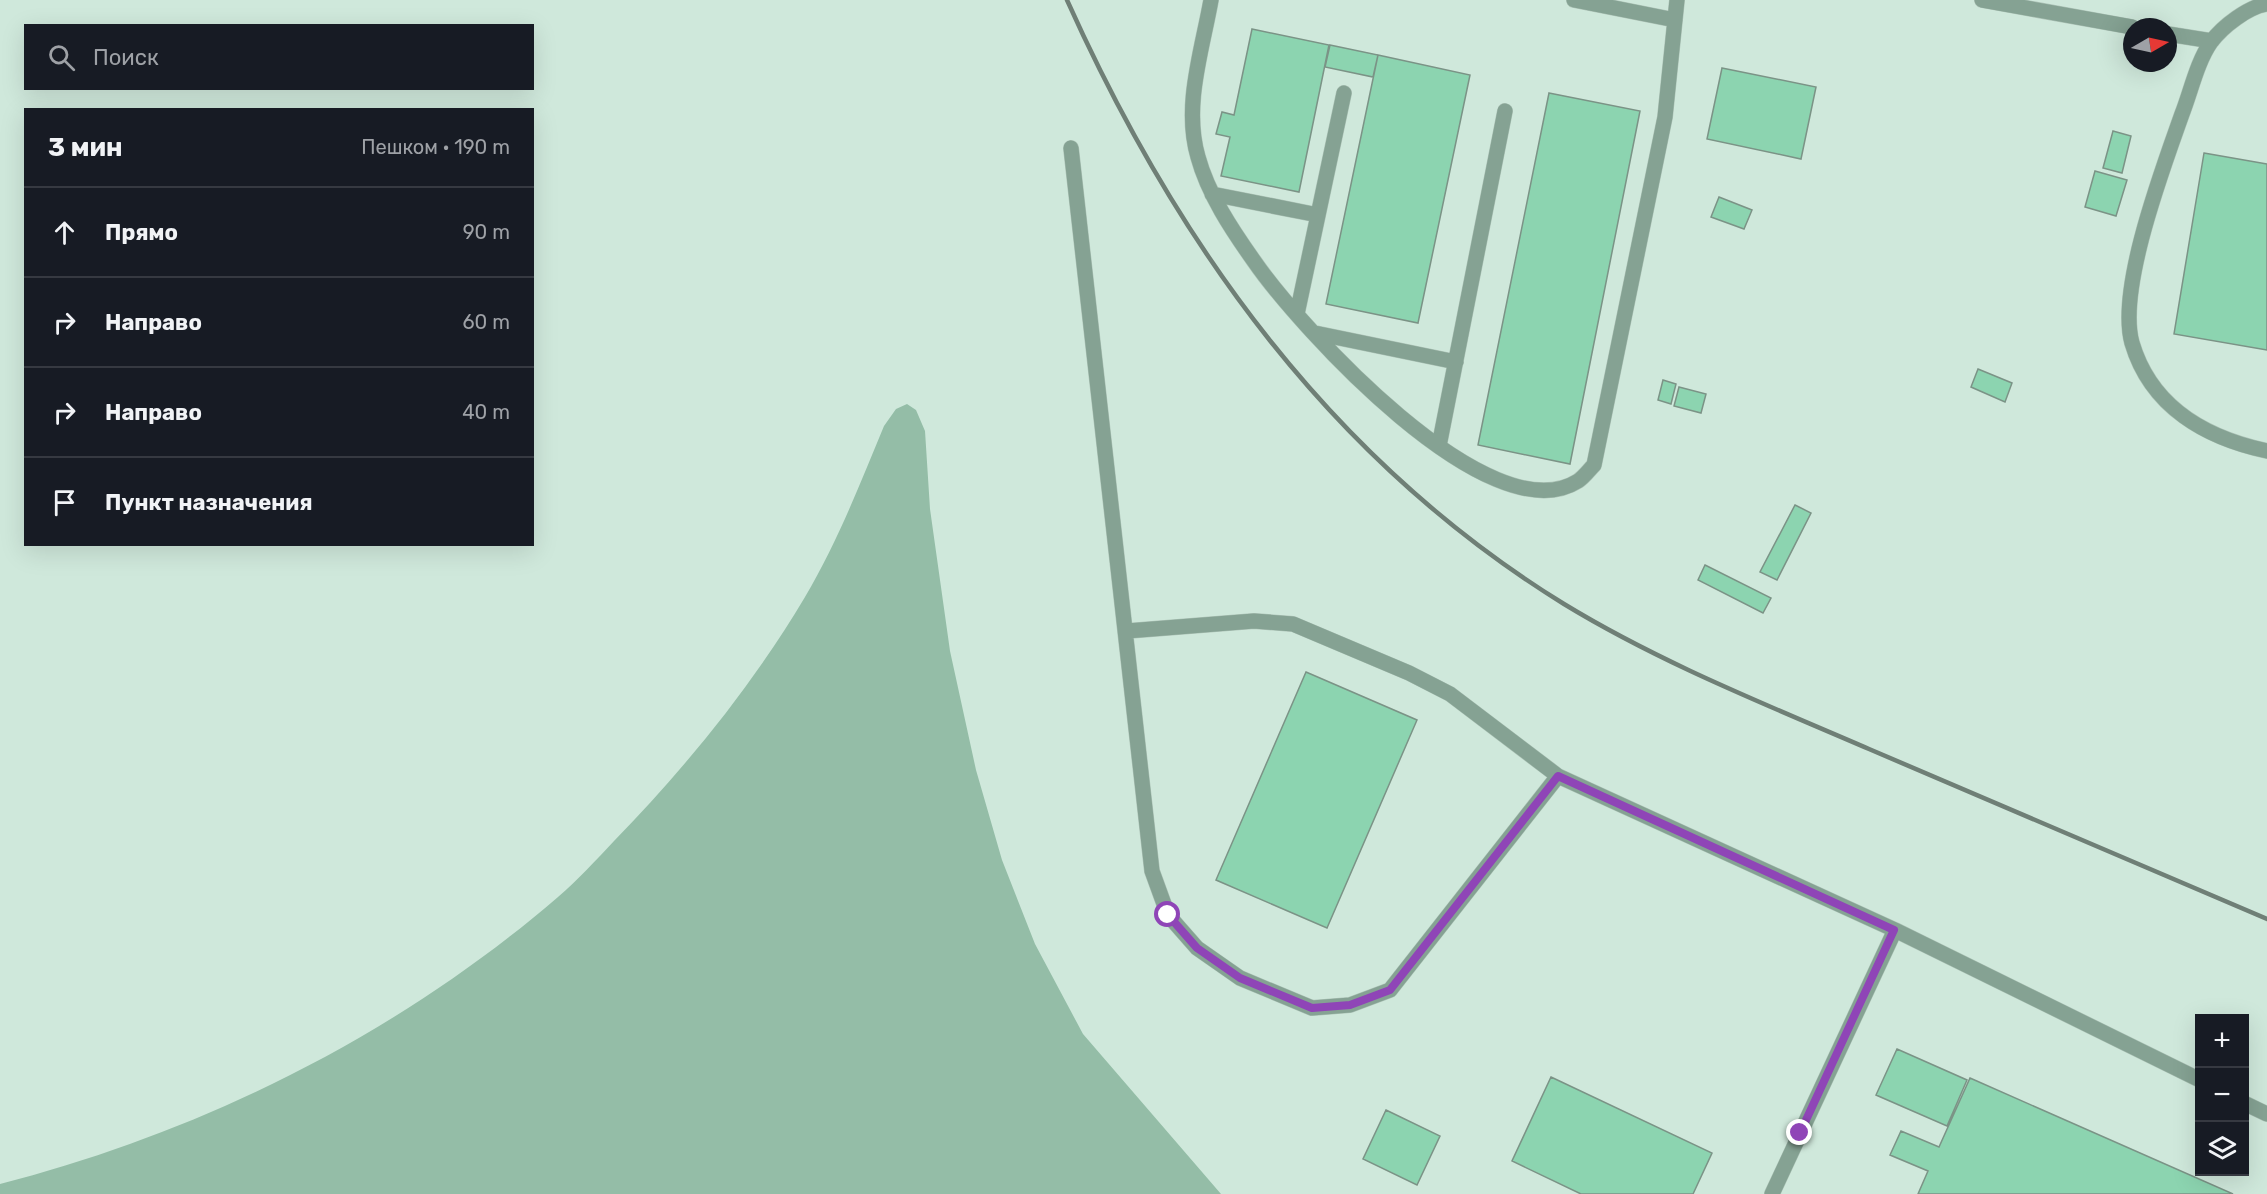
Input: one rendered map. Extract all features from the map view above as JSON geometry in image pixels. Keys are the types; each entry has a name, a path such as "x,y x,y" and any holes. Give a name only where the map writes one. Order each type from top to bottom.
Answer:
{"lane":[{"path":"1211,0 1191,107 1192,132 1198,159 1212,194 1254,261 1315,333 1407,422 1462,463 1487,477 1511,485 1538,490 1562,487 1579,481 1594,465 1665,117 1677,0"},
{"path":"1574,0 1675,20"},
{"path":"1982,0 2123,25"},
{"path":"2267,4 2249,11 2212,41 2200,64 2152,201 2128,305 2131,341 2140,365 2160,396 2186,419 2217,438 2267,452"},
{"path":"2177,35 2212,41"},
{"path":"1297,314 1344,93"},
{"path":"1439,446 1505,111"},
{"path":"1071,148 1127,631 1152,871 1168,915 1197,948 1240,978 1312,1008 1350,1005 1390,990 1558,776"},
{"path":"1212,194 1318,215"},
{"path":"1315,333 1456,362"},
{"path":"1127,631 1254,621 1293,624 1409,673 1450,694 1558,776 1894,930 2195,1078"},
{"path":"1772,1194 1894,930"},
{"path":"2249,1105 2267,1114"}],"green space":[{"path":"907,404 916,410 925,431 930,509 950,651 976,770 1002,860 1035,944 1083,1034 1221,1194 0,1194 0,1184 76,1162 150,1136 224,1106 296,1072 365,1034 432,992 497,947 573,884 641,813 692,755 763,662 805,597 827,556 848,513 884,426 896,409"}],"building":[{"path":"1252,29 1329,45 1299,192 1221,176 1230,137 1216,134 1222,112 1234,115"},
{"path":"1330,45 1378,55 1373,77 1325,67"},
{"path":"1378,55 1470,75 1418,323 1326,304"},
{"path":"1722,68 1816,87 1801,159 1707,139"},
{"path":"1549,93 1640,111 1570,464 1478,445"},
{"path":"2113,131 2131,136 2122,173 2103,168"},
{"path":"2204,153 2267,164 2267,350 2174,334"},
{"path":"2095,171 2127,180 2116,216 2085,207"},
{"path":"1719,197 1752,210 1744,229 1711,217"},
{"path":"1978,369 2012,383 2005,402 1971,387"},
{"path":"1663,380 1676,384 1671,404 1658,400"},
{"path":"1679,387 1706,394 1701,413 1674,406"},
{"path":"1795,505 1811,513 1777,580 1760,572"},
{"path":"1705,565 1771,598 1763,613 1698,580"},
{"path":"1306,672 1417,720 1327,928 1216,880"},
{"path":"1897,1049 1967,1080 1947,1126 1876,1095"},
{"path":"1551,1077 1712,1153 1693,1194 1581,1194 1512,1161"},
{"path":"1970,1078 2233,1194 1918,1194 1928,1171 1890,1155 1901,1131 1939,1147"},
{"path":"1386,1110 1440,1136 1417,1185 1363,1159"}],"railway":[{"path":"1067,0 1110,90 1158,178 1211,261 1270,340 1334,415 1404,484 1481,547 1564,604 1638,645 1714,682 2267,919"}],"route":[{"path":"1168,915 1197,948 1240,978 1312,1008 1350,1005 1390,990 1558,776 1894,930 1800,1133"}]}
